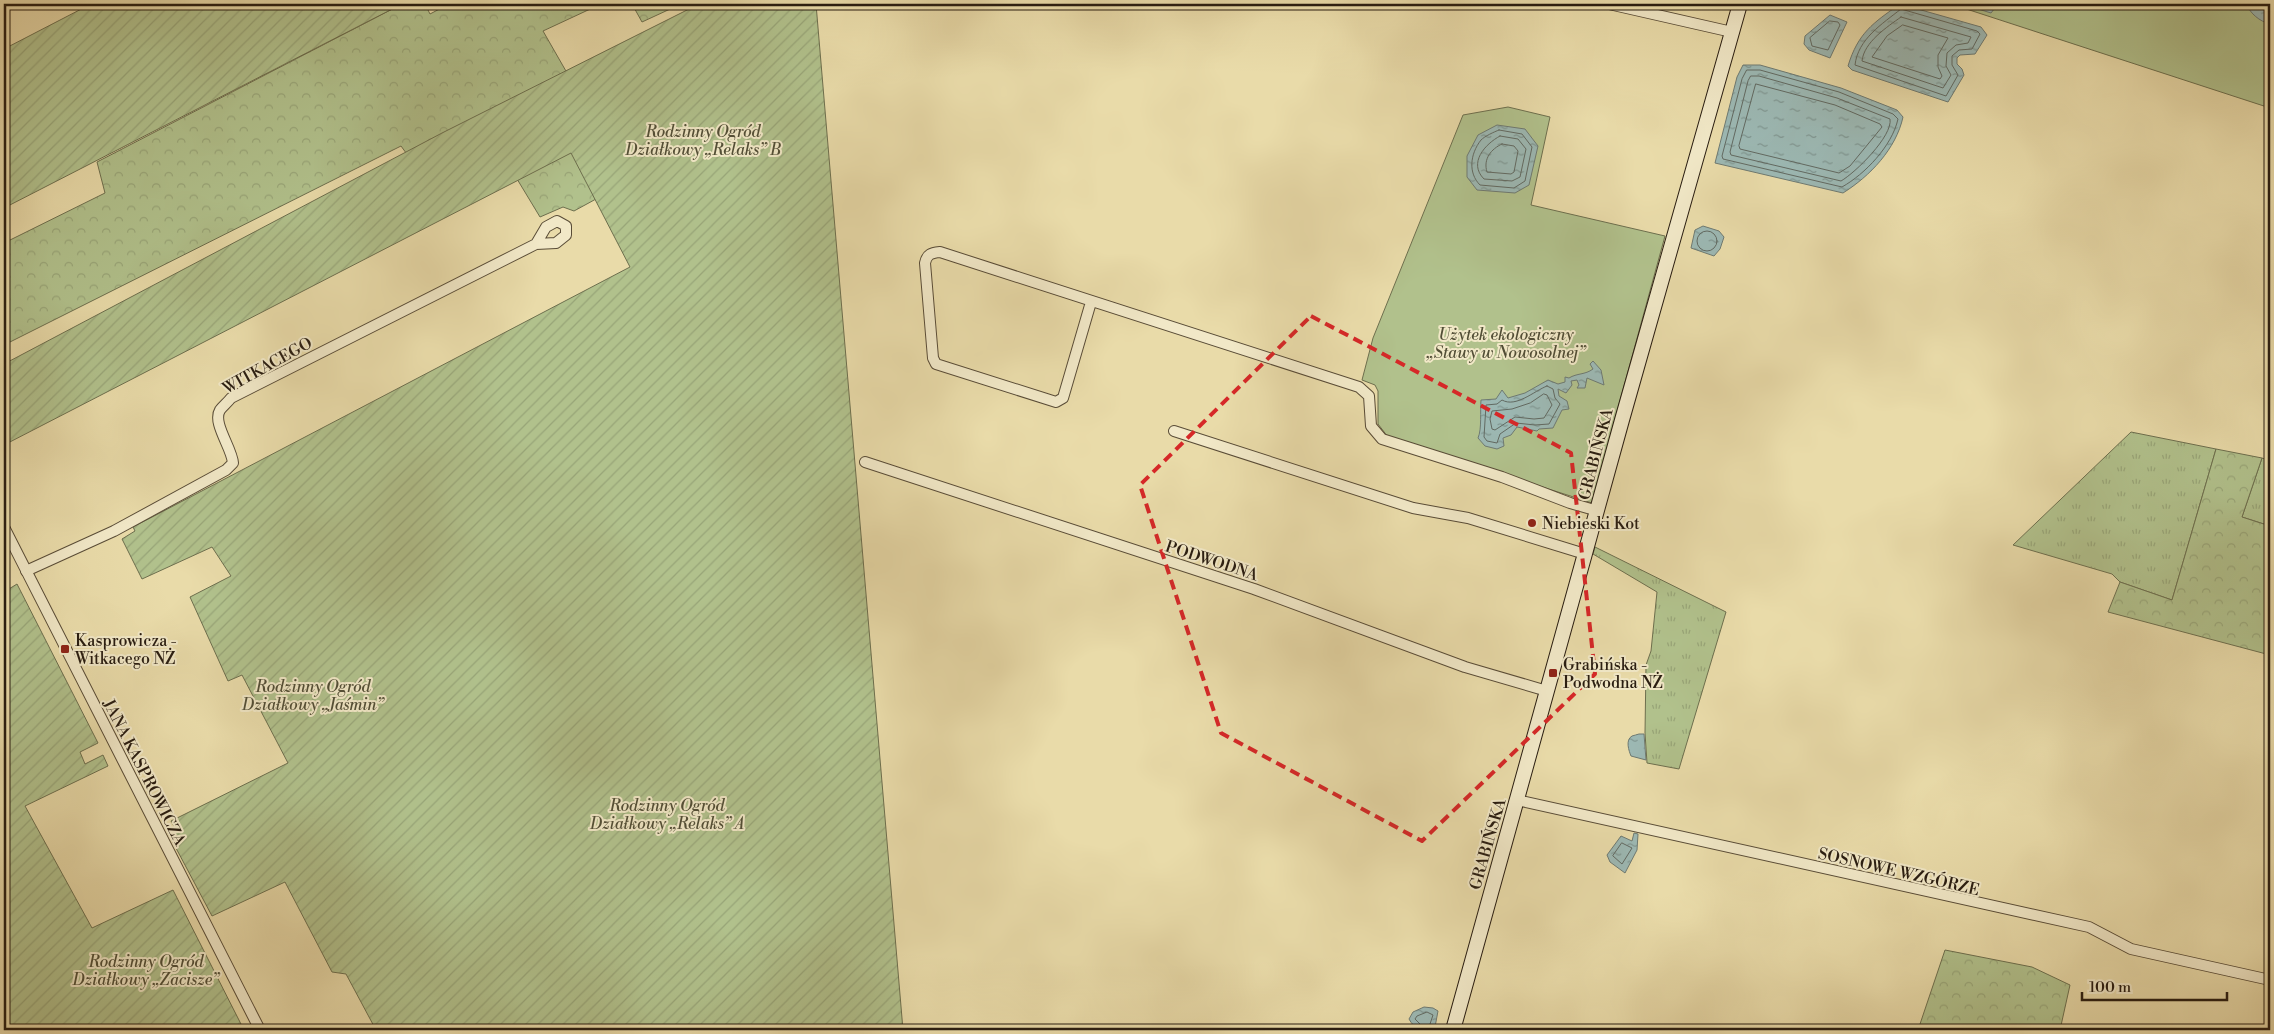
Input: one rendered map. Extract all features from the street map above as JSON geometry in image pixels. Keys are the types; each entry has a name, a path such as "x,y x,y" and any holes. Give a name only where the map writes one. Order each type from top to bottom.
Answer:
{"street":[{"path":"1609,4 1732,32"},
{"name":"GRABIŃSKA","path":"1453,1030 1740,4"},
{"name":"WITKACEGO","path":"26,571 114,531 226,470 233,464 232,456 217,420 219,411 231,398 536,244"},
{"path":"1091,302 1063,398 1056,402 936,364 933,358 925,263 930,254 940,252 1359,387 1369,396 1371,426 1382,439 1502,477 1570,503 1598,511"},
{"path":"1174,431 1413,508 1468,518 1585,554"},
{"name":"PODWODNA","path":"865,462 1254,589 1466,668 1547,691"},
{"name":"JANA KASPROWICZA","path":"4,528 260,1030"},
{"name":"SOSNOWE WZGÓRZE","path":"1517,800 2089,927 2131,949 2270,980"}],"highlighted area":[{"path":"1311,316 1571,453 1595,674 1422,841 1221,733 1140,485"}],"green space":[{"path":"91,4 402,4 4,208 4,49"},
{"path":"402,4 425,4 430,14 449,4 601,4 543,31 629,181 574,211 563,207 540,217 514,174 444,205 401,146 4,345 4,243 105,193 97,162"},
{"path":"632,4 681,4 642,22"},
{"path":"699,4 816,4 903,1030 376,1030 346,974 332,972 285,882 212,916 168,833 175,828 171,821 288,763 242,675 228,681 190,597 231,576 212,547 142,579 122,539 135,531 133,527 630,267 571,153 4,445 4,364 442,133"},
{"path":"1951,4 2270,4 2270,108"},
{"name":"Użytek ekologiczny „Stawy w Nowosolnej”","path":"1508,107 1550,117 1531,205 1665,236 1592,503 1388,437 1378,424 1378,391 1375,385 1362,380 1373,338 1463,115"},
{"path":"2131,432 2216,449 2172,600 2120,582 2112,574 2013,545"},
{"path":"2216,449 2262,458 2242,517 2270,526 2270,655 2108,612 2120,582 2172,600"},
{"path":"2262,458 2270,461 2270,526 2242,517"},
{"path":"1595,547 1726,612 1679,769 1647,763 1645,733 1646,665 1651,651 1657,592 1593,554"},
{"name":"Rodzinny Ogród Działkowy „Zacisze”","path":"17,584 98,743 80,752 85,764 103,755 108,766 25,806 92,928 173,890 244,1030 4,1030 4,592"},
{"path":"1945,950 2032,967 2070,985 2060,1030 1918,1030"}],"water":[{"path":"1900,4 1981,27 1987,35 1975,54 1960,55 1957,58 1957,64 1962,69 1964,75 1948,102 1852,70 1848,66 1862,37 1874,23"},
{"path":"1962,4 1998,4 1991,13"},
{"path":"2246,4 2270,4 2270,24 2256,17"},
{"path":"1830,15 1847,22 1830,58 1809,50 1804,44 1805,36"},
{"path":"1743,65 1760,65 1841,88 1897,110 1903,117 1900,129 1888,151 1872,170 1843,193 1715,163 1737,77"},
{"path":"1497,125 1525,129 1538,146 1529,185 1515,193 1477,190 1467,177 1467,156 1478,135"},
{"path":"1703,226 1719,231 1724,237 1720,249 1714,256 1691,248 1695,230"},
{"path":"1593,361 1601,370 1604,385 1587,378 1585,388 1577,388 1579,385 1577,380 1571,381 1572,385 1566,393 1558,389 1559,396 1567,401 1569,409 1562,410 1553,428 1539,429 1537,431 1517,427 1511,435 1503,438 1504,446 1497,449 1485,446 1478,438 1481,400 1496,399 1502,390 1508,398 1525,393 1548,380 1558,384 1565,382 1565,377 1569,378 1593,369 1590,364"},
{"path":"1644,734 1646,760 1631,756 1629,751 1628,743 1630,738"},
{"path":"1634,833 1638,834 1637,850 1625,873 1610,862 1607,855 1621,836 1632,841"},
{"path":"1424,1007 1433,1008 1438,1011 1435,1027 1420,1029 1414,1026 1409,1019 1413,1012"}],"place":[{"name":"Niebieski Kot","path":"1532,523"},
{"name":"Kasprowicza - Witkacego NŻ","path":"65,649"},
{"name":"Grabińska - Podwodna NŻ","path":"1553,673"}],"park label":[{"name":"Rodzinny Ogród Działkowy „Relaks” B","path":"703,140"},
{"name":"Rodzinny Ogród Działkowy „Jaśmin”","path":"313,695"},
{"name":"Rodzinny Ogród Działkowy „Relaks” A","path":"667,814"}]}
